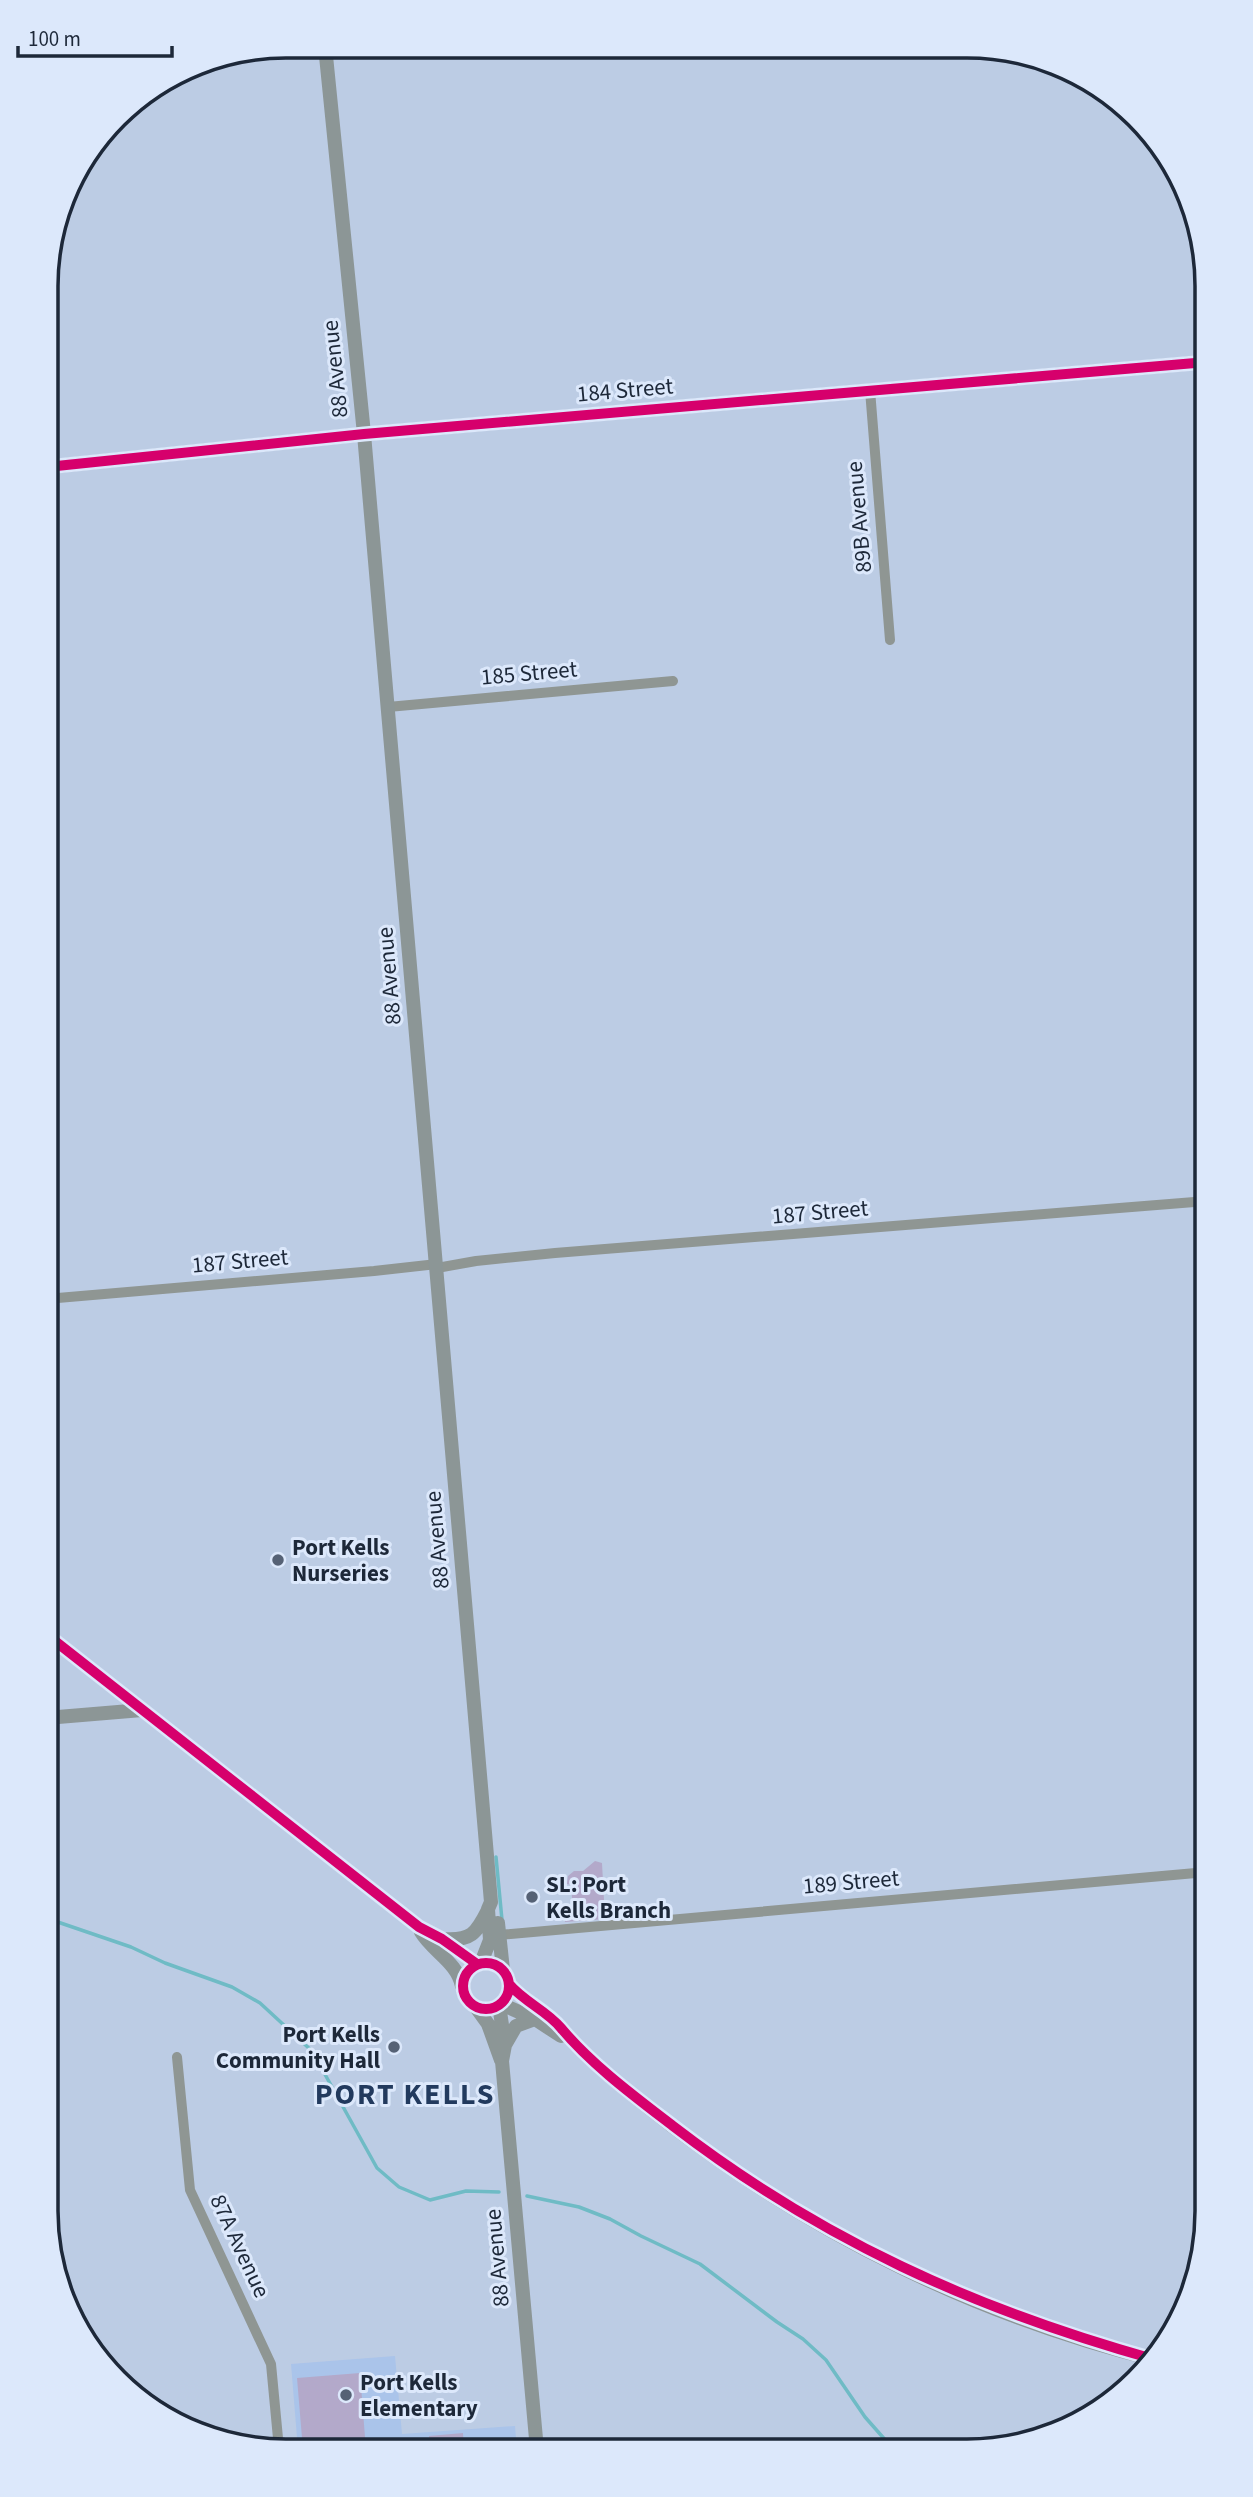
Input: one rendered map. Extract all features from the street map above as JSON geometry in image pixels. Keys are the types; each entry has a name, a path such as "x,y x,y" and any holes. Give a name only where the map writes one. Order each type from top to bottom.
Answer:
{"main road":[{"name":"88 Avenue","path":"326,58 364,434 490,1905 490,1940 479,1963"},
{"name":"184 Street","path":"58,466 364,434 1195,363"},
{"path":"58,1644 419,1927 479,1963 493,1963 503,1970 509,1984 522,1998 548,2014 569,2039 643,2104 721,2163 835,2234 958,2293 1087,2341 1143,2356"},
{"path":"58,1717 142,1710"},
{"name":"88 Avenue","path":"490,1905 497,1917 503,1970"},
{"path":"442,1939 468,1938 480,1927 490,1905"},
{"path":"419,1927 460,1975 466,1998 475,2006 486,2009 500,2005 506,1997 509,1984"},
{"path":"462,1986 466,1973 479,1963"},
{"name":"88 Avenue","path":"500,2005 505,2045 502,2061 536,2439"},
{"path":"500,2005 535,2019 558,2035 569,2039"},
{"name":"88 Avenue","path":"475,2006 488,2024 502,2061"},
{"path":"505,2045 516,2026 535,2019"}],"street":[{"name":"89B Avenue","path":"870,390 890,640"},
{"name":"185 Street","path":"388,707 673,681"},
{"name":"187 Street","path":"58,1298 437,1266 555,1253 1195,1202"},
{"name":"189 Street","path":"499,1935 1195,1873"},
{"name":"87A Avenue","path":"177,2057 190,2190 271,2364 278,2439"}],"shaded area":[{"path":"595,1861 602,1863 605,1919 565,1922 564,1915 573,1910 571,1885 567,1884 568,1876 574,1871 583,1871"},
{"name":"Port Kells Elementary","path":"395,2356 402,2434 515,2426 516,2439 297,2439 291,2364"},
{"path":"360,2373 365,2439 302,2439 297,2378"},
{"path":"463,2433 463,2439 429,2439 429,2436"}],"waterway":[{"path":"496,1857 502,1920"},
{"path":"58,1922 131,1947 165,1963 232,1987 260,2003 312,2051 377,2168 399,2187 430,2200 466,2191 499,2192"},
{"path":"527,2196 579,2207 610,2219 700,2264 803,2339 826,2360 865,2417 884,2439"}],"cycle path":[{"path":"58,466 364,434 1195,363"},
{"path":"58,1643 419,1927 442,1939 477,1964"},
{"path":"486,1963 495,1964 502,1970 508,1977 509,1986 508,1995 502,2002 495,2008 486,2009 477,2008 470,2002 464,1995 463,1986 464,1977 470,1970 477,1964 486,1963"},
{"path":"509,1984 549,2016 586,2055 629,2092 728,2166 785,2203 842,2236 961,2293 1023,2317 1143,2356"}],"place":[{"name":"Port Kells Nurseries","path":"278,1560"},
{"name":"SL: Port Kells Branch","path":"532,1897"},
{"name":"Port Kells Community Hall","path":"394,2047"},
{"name":"Port Kells Elementary","path":"346,2395"}],"district":[{"name":"PORT KELLS","path":"405,2094"}]}
